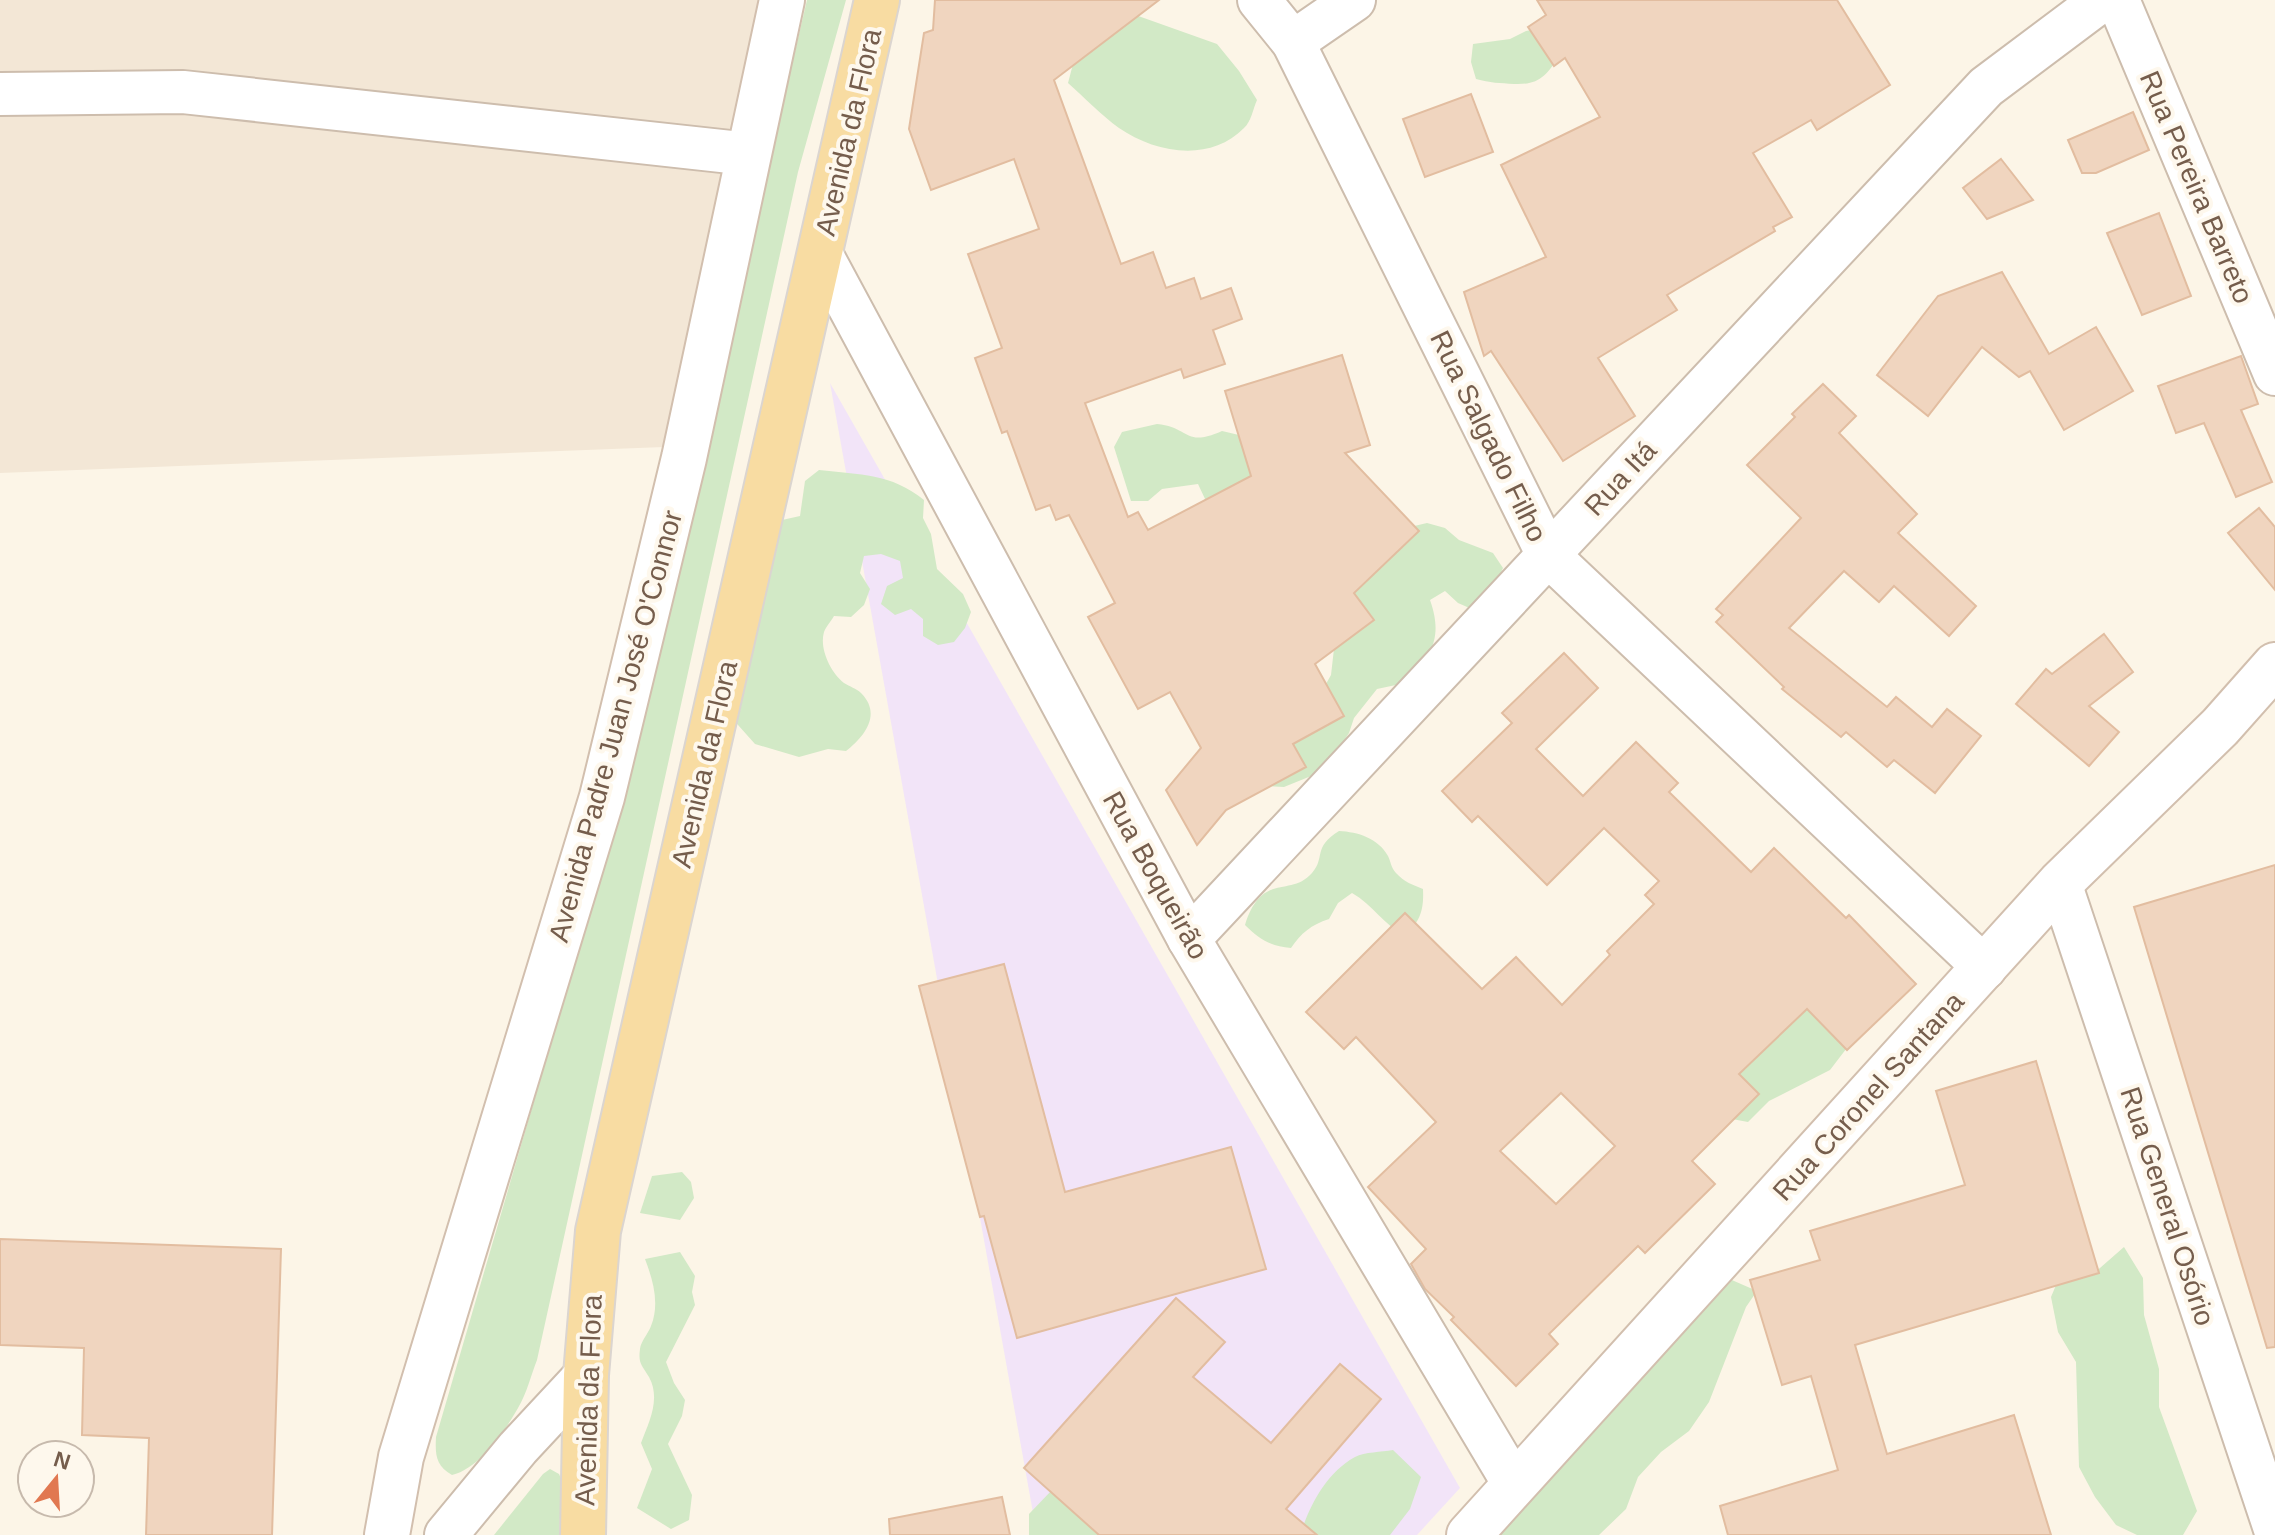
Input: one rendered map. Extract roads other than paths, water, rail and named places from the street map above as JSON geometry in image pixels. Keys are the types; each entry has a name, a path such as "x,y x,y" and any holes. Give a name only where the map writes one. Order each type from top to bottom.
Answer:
{"main road":[{"name":"Avenida da Flora","path":"583,1535 586,1375 598,1231 877,0"}],"street":[{"name":"Avenida Padre Juan José O'Connor","path":"387,1535 401,1457 602,797 684,458 782,0"},
{"name":"Rua Salgado Filho","path":"1259,0 1293,42 1548,555 1985,968"},
{"path":"1293,42 1354,0"},
{"name":"Rua Itá","path":"1189,939 1986,87 2102,0"},
{"name":"Rua Pereira Barreto","path":"2118,0 2275,374"},
{"path":"0,94 183,92 749,154"},
{"name":"Rua Boqueirão","path":"821,254 1189,939 1514,1484"},
{"name":"Rua Coronel Santana","path":"1469,1535 2060,883 2220,727 2275,665"},
{"name":"Rua General Osório","path":"2060,883 2275,1529"},
{"path":"446,1535 518,1448 586,1375"}]}
